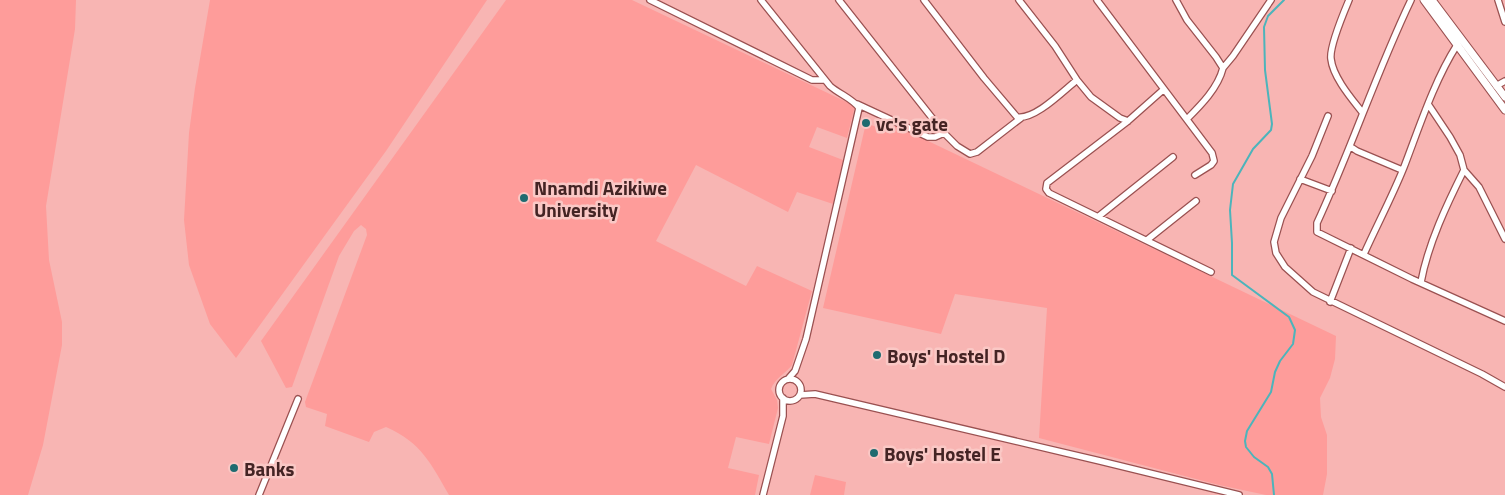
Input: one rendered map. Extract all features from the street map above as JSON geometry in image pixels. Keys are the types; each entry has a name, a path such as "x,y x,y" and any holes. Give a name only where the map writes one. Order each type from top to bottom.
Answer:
{"street":[{"path":"650,0 812,80 825,80"},
{"path":"761,0 838,94 928,137 935,137 944,133"},
{"path":"839,0 944,133 957,146 970,154 977,152 1021,118 1040,110 1077,80"},
{"path":"924,0 1012,113 1021,118"},
{"path":"1019,0 1091,97 1120,118 1128,121"},
{"path":"1097,0 1214,157 1211,165 1195,175"},
{"path":"1176,0 1187,20 1223,68"},
{"path":"1187,119 1200,106 1216,84 1223,68 1271,0"},
{"path":"1349,0 1336,35 1330,60 1346,92 1362,112"},
{"path":"1411,0 1362,112 1351,147 1317,223 1317,232 1412,279 1505,321"},
{"path":"1424,0 1505,110"},
{"path":"1432,0 1505,97"},
{"path":"1498,0 1505,22"},
{"path":"1364,254 1402,170 1428,104 1457,45"},
{"path":"1496,86 1505,80"},
{"path":"1164,90 1128,121 1047,183 1046,189 1050,193 1211,272"},
{"path":"763,495 783,416 783,398 780,394 780,384 795,371 806,339 860,111 857,104"},
{"path":"1428,104 1460,155 1464,170 1479,187 1505,239"},
{"path":"1328,116 1312,156 1278,226 1274,242 1276,253 1285,268 1313,292 1330,302 1482,374 1505,387"},
{"path":"1351,147 1402,170"},
{"path":"1099,216 1173,157"},
{"path":"1421,282 1423,271 1444,212 1464,170"},
{"path":"1300,179 1332,191"},
{"path":"1148,240 1196,201"},
{"path":"1330,302 1352,248"},
{"path":"795,371 800,395"},
{"path":"788,379 799,383 815,394"},
{"path":"783,416 792,400 800,395 815,394 1239,495"},
{"path":"783,398 792,400"},
{"path":"259,495 298,399"}],"shaded area":[{"path":"0,0 76,0 75,29 46,206 49,260 62,322 62,345 43,445 28,495 0,495"},
{"path":"210,0 487,0 386,151 236,358 210,324 189,265 184,220 189,133"},
{"path":"506,0 632,0 855,106 847,138 817,127 809,147 843,160 833,204 797,192 788,212 696,165 656,241 746,286 757,266 812,291 792,365 775,382 771,389 777,400 778,408 769,444 736,437 728,468 759,475 755,495 449,495 424,455 417,447 398,433 386,427 374,432 369,442 325,426 327,414 306,407 305,402 367,235 366,229 361,225 354,231 339,256 292,387 286,388 261,341"},
{"path":"880,118 1336,336 1335,359 1330,378 1320,398 1321,417 1327,435 1327,474 1323,495 1266,495 1219,485 1039,438 1047,308 955,294 941,334 823,308 866,123 876,127"},
{"path":"815,475 846,482 844,495 810,495"}],"waterway":[{"path":"1274,495 1272,474 1268,467 1254,457 1246,447 1245,441 1247,431 1271,392 1275,372 1280,361 1293,344 1295,330 1289,317 1232,275 1230,210 1233,184 1253,149 1271,130 1272,124 1265,70 1264,27 1268,16 1284,0"}],"place":[{"name":"vc's gate","path":"866,123"},
{"name":"Nnamdi Azikiwe University","path":"524,198"},
{"name":"Boys' Hostel D","path":"877,355"},
{"name":"Boys' Hostel E","path":"874,453"},
{"name":"Banks","path":"234,468"}]}
